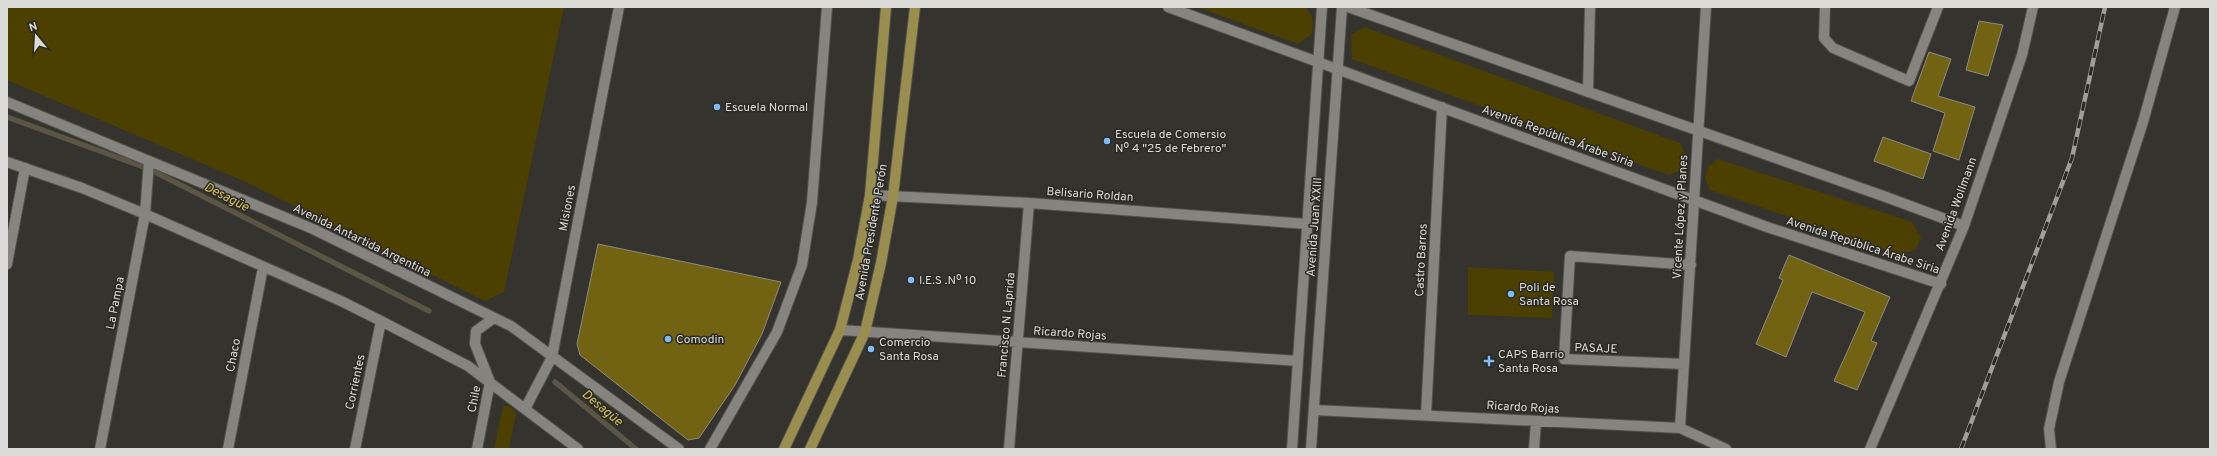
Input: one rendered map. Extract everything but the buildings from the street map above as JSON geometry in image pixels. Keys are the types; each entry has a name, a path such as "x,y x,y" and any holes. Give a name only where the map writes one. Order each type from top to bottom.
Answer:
{"main road":[{"name":"Avenida Presidente Perón","path":"784,449 840,330 858,260 870,194 886,7"},
{"name":"Avenida Presidente Perón","path":"810,449 865,332 881,263 894,196 915,7"}],"street":[{"name":"Misiones","path":"525,409 552,356 619,7"},
{"path":"710,449 777,332 802,265 812,202 827,7"},
{"name":"Avenida República Árabe Siria","path":"1168,7 1767,227 1941,284"},
{"name":"Avenida Juan XXIII","path":"1292,449 1322,7"},
{"name":"Avenida Juan XXIII","path":"1311,449 1342,7"},
{"path":"1348,7 1964,226"},
{"path":"1588,92 1590,7"},
{"name":"Vicente López y Planes","path":"1680,428 1706,7"},
{"path":"1825,7 1824,38 1833,48 1909,81 1938,7"},
{"name":"Avenida Wollmann","path":"1870,449 1941,284 1964,226 2022,55 2033,7"},
{"path":"2051,449 2049,429 2059,382 2143,122 2175,7"},
{"name":"Avenida Antartida Argentina","path":"7,102 313,229 511,326 679,449"},
{"name":"Castro Barros","path":"1426,415 1442,107"},
{"name":"La Pampa","path":"100,449 145,214 149,161"},
{"path":"7,162 82,188 145,214 381,321 468,366 578,449"},
{"path":"7,264 25,168"},
{"name":"Belisario Roldan","path":"870,194 1029,203 1307,224"},
{"name":"Francisco N Laprida","path":"1008,449 1029,203"},
{"name":"PASAJE","path":"1684,364 1564,359 1570,256 1691,265"},
{"name":"Chaco","path":"228,449 263,267"},
{"name":"Chile","path":"477,449 490,382 475,344 476,331 494,318"},
{"name":"Corrientes","path":"355,449 381,321"},
{"name":"Ricardo Rojas","path":"840,330 1298,362"},
{"name":"Ricardo Rojas","path":"1314,410 1680,428 1726,449"},
{"path":"1534,449 1536,421"}],"shaded area":[{"path":"7,7 564,7 504,292 485,301 246,182 7,80"},
{"path":"1197,7 1306,7 1313,19 1312,34 1298,44"},
{"path":"1364,27 1680,143 1687,158 1681,170 1669,175 1352,59 1351,35"},
{"path":"1718,159 1912,222 1921,238 1916,249 1901,255 1710,190 1705,178 1708,167"},
{"name":"Poli de Santa Rosa","path":"1468,267 1554,272 1552,318 1468,315"},
{"path":"503,406 510,406 516,414 509,449 494,449"}],"waterway":[{"name":"Desagüe","path":"7,117 149,169 429,311"},
{"name":"Desagüe","path":"555,382 636,449"}],"railway":[{"path":"1961,449 2072,158 2105,7"}],"place":[{"name":"Escuela Normal","path":"717,107"},
{"name":"Escuela de Comersio Nº 4 \"25 de Febrero\"","path":"1107,141"},
{"name":"I.E.S .Nº 10","path":"911,280"},
{"name":"Poli de Santa Rosa","path":"1511,294"},
{"name":"Comodin","path":"668,339"},
{"name":"Comercio Santa Rosa","path":"871,349"},
{"name":"CAPS Barrio Santa Rosa","path":"1489,361"}]}
